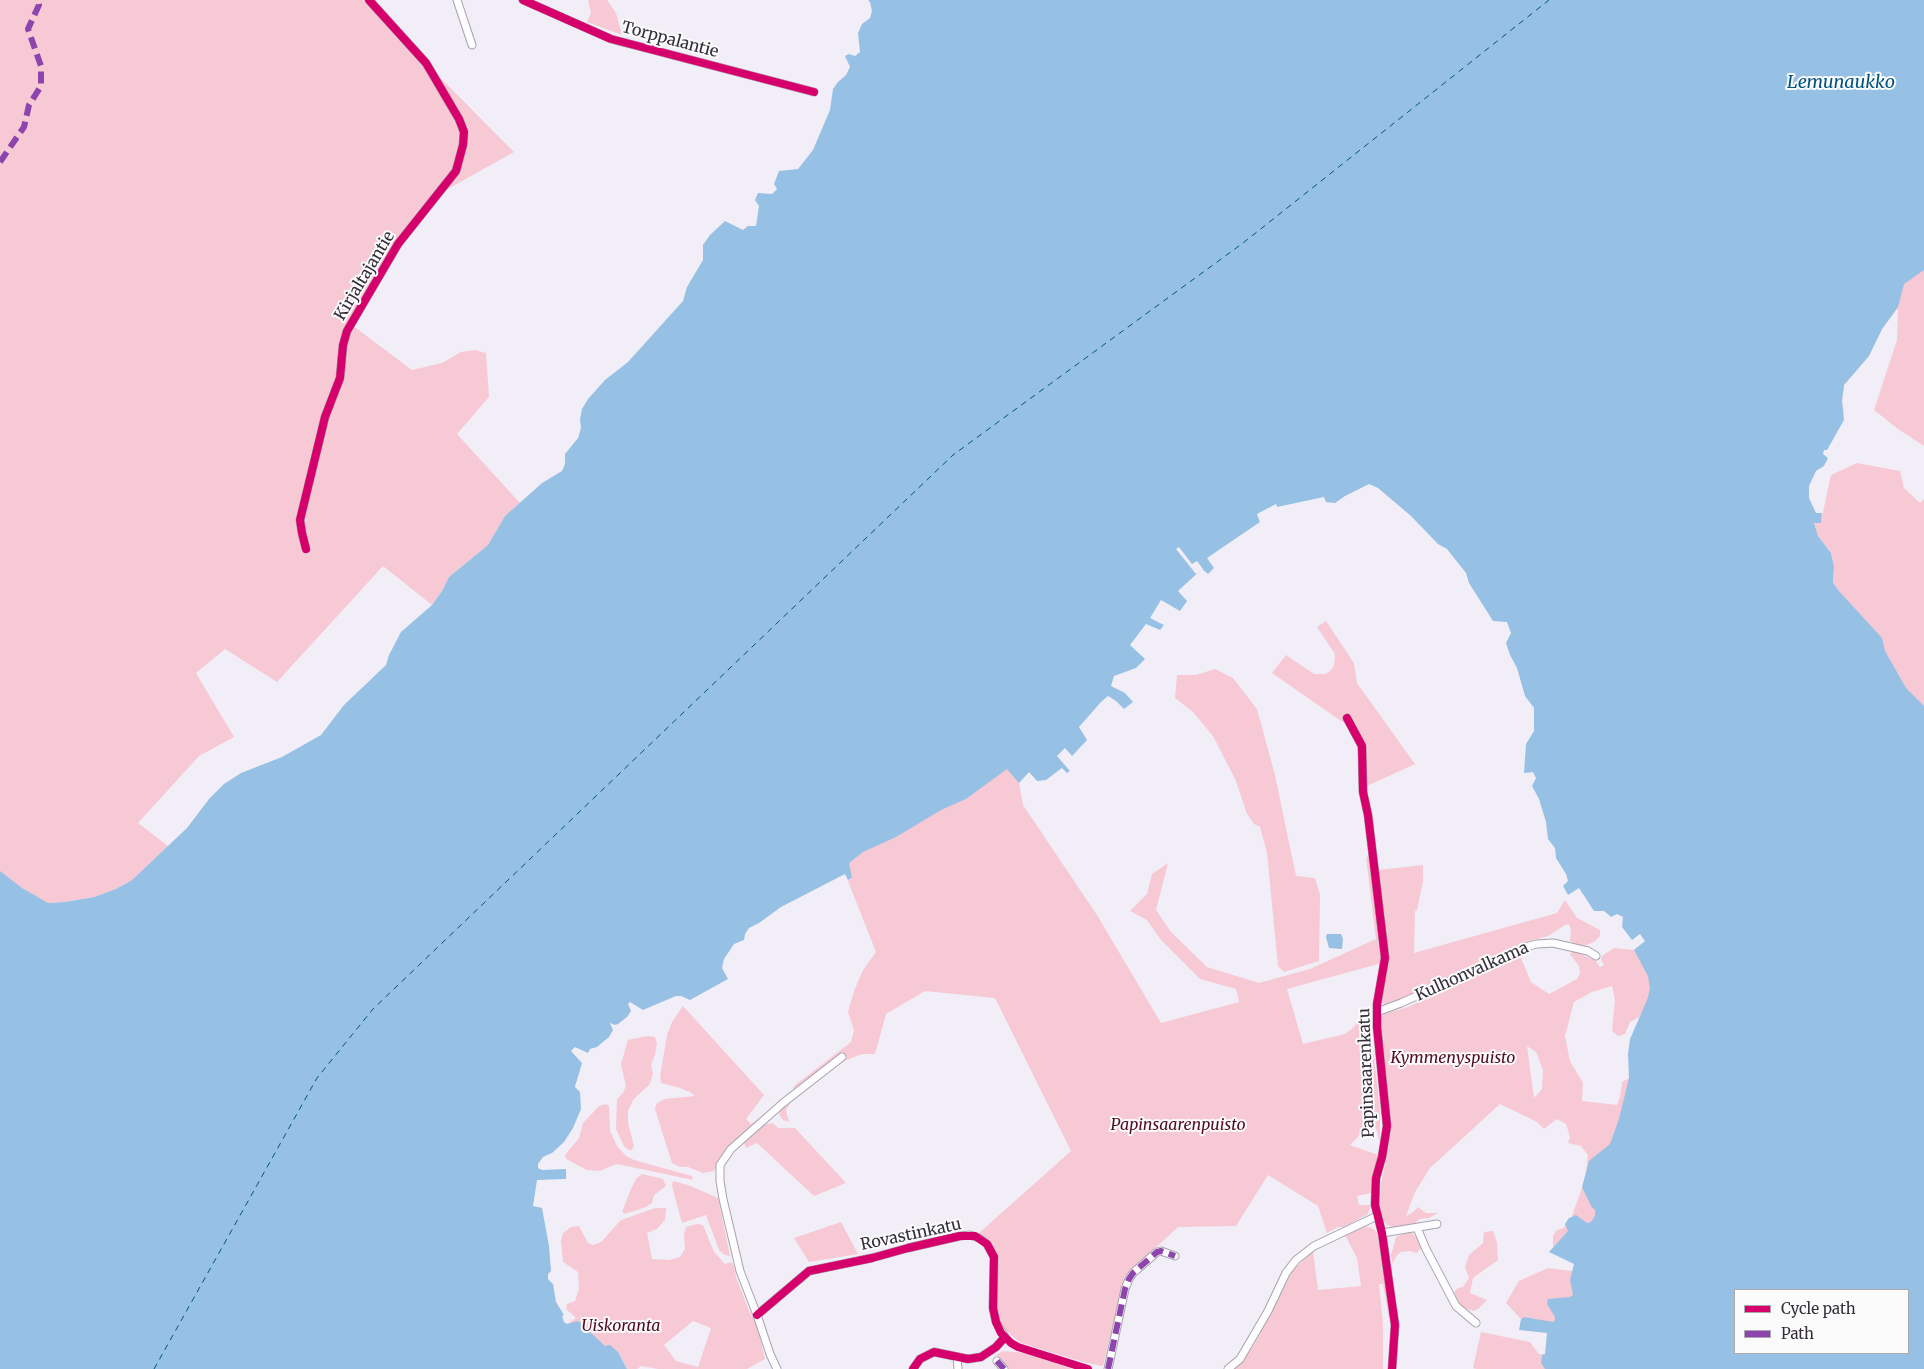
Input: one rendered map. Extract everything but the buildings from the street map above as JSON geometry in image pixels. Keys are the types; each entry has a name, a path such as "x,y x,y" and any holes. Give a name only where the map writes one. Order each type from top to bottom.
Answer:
{"street":[{"name":"Kirjaltajantie","path":"306,549 300,520 325,417 340,378 343,345 347,332 398,244 456,171 463,145 464,132 459,119 426,63 369,0"},
{"path":"457,0 472,45"},
{"name":"Torppalantie","path":"523,0 611,39 814,92"},
{"name":"Papinsaarenkatu","path":"1347,718 1362,746 1363,792 1369,823 1385,958 1377,1012 1377,1027 1386,1126 1382,1157 1376,1178 1375,1205 1376,1216 1382,1233 1395,1325 1392,1369"},
{"name":"Kulhonvalkama","path":"1377,1012 1531,945 1552,943 1588,952 1596,956"},
{"path":"777,1369 770,1354 758,1315 744,1283 731,1237 720,1181 720,1165 730,1149 783,1103 842,1058"},
{"path":"1228,1369 1240,1359 1268,1311 1286,1273 1296,1260 1314,1246 1376,1216"},
{"path":"1382,1233 1437,1224"},
{"path":"1417,1228 1456,1306 1476,1323"},
{"name":"Rovastinkatu","path":"758,1315 809,1271 970,1235 983,1240 994,1257 993,1308 996,1322 1005,1338 981,1357 968,1359 957,1357"},
{"path":"1108,1369 1125,1289 1129,1279 1133,1273 1157,1252 1165,1252 1174,1256"},
{"path":"913,1369 920,1360 931,1353 938,1352 957,1357 958,1369"},
{"path":"997,1361 1004,1369"}],"green space":[{"path":"0,0 363,0 514,152 430,199 398,239 348,322 412,370 442,363 461,352 475,350 486,353 489,397 457,434 520,503 505,516 488,545 449,577 432,605 383,566 277,682 225,649 196,673 234,737 199,756 138,823 168,846 132,880 116,889 94,897 65,902 48,903 20,895 0,879"},
{"path":"588,0 607,0 616,13 622,35 587,22 591,13"},
{"path":"1924,259 1924,446 1874,410 1897,340 1898,308 1882,329 1869,356 1844,385 1842,401 1844,414 1833,400 1841,351"},
{"path":"1857,463 1900,471 1904,488 1920,503 1924,499 1924,741 1833,581 1834,567 1831,553 1818,536 1814,523 1821,522 1831,475"},
{"name":"Papinsaarenpuisto","path":"1326,621 1354,663 1357,683 1415,764 1367,786 1378,870 1423,865 1423,881 1417,910 1415,911 1414,953 1557,913 1565,900 1577,918 1600,930 1600,936 1594,942 1584,946 1575,944 1570,941 1571,929 1569,924 1565,925 1548,936 1526,942 1390,1004 1384,1005 1381,1001 1389,961 1287,989 1303,1044 1345,1034 1359,1020 1366,1020 1370,1023 1380,1109 1380,1143 1374,1125 1368,1127 1350,1145 1378,1155 1371,1193 1357,1196 1359,1205 1371,1205 1368,1214 1344,1227 1338,1227 1327,1233 1318,1206 1268,1175 1236,1226 1178,1227 1125,1276 1103,1366 1083,1362 1021,1343 1005,1330 999,1318 997,1304 998,1255 991,1242 979,1233 1071,1151 995,998 925,991 886,1014 875,1054 862,1054 844,1061 792,1100 786,1110 789,1122 783,1120 779,1114 794,1086 851,1042 854,1030 848,1012 863,970 876,952 848,881 852,878 842,855 994,743 1029,772 1019,783 1023,805 1097,915 1161,1023 1239,1002 1236,989 1200,979 1161,940 1147,920 1130,911 1147,894 1152,874 1168,863 1156,910 1171,932 1207,967 1259,983 1310,969 1376,939 1366,857 1369,856 1357,743 1344,723 1272,673 1286,655 1314,674 1325,674 1330,671 1334,666 1335,654 1317,627"},
{"path":"1215,669 1233,678 1257,709 1275,775 1296,876 1315,878 1320,895 1319,961 1284,972 1278,966 1267,853 1260,827 1254,824 1247,814 1236,781 1213,736 1193,712 1175,698 1177,675 1196,675"},
{"name":"Kymmenyspuisto","path":"1614,948 1634,950 1636,948 1663,988 1644,1008 1639,1017 1630,1022 1625,1034 1618,1036 1612,1031 1615,1000 1612,986 1592,992 1574,1002 1565,1036 1570,1061 1583,1083 1582,1101 1617,1105 1622,1082 1634,1075 1621,1209 1553,1247 1553,1235 1557,1230 1564,1228 1566,1222 1570,1228 1585,1226 1572,1216 1585,1179 1588,1155 1581,1146 1568,1143 1570,1137 1566,1124 1557,1119 1544,1129 1537,1122 1500,1104 1430,1168 1415,1192 1406,1216 1418,1207 1426,1213 1438,1213 1429,1218 1420,1219 1413,1225 1394,1227 1387,1225 1383,1221 1380,1205 1381,1184 1391,1129 1381,1017 1384,1014 1408,1007 1519,953 1531,982 1549,994 1577,979 1580,973 1579,966 1570,954 1573,951 1595,960 1600,967 1604,965 1601,960 1602,956","holes":["1527,1046 1536,1052 1543,1070 1542,1089 1534,1098"]},
{"path":"683,1006 764,1095 746,1119 751,1124 765,1114 726,1150 714,1171 703,1173 672,1163 655,1109 657,1103 665,1099 695,1096 677,1087 661,1083 660,1077 667,1035 672,1022"},
{"path":"647,1036 655,1037 657,1044 651,1065 653,1074 650,1084 633,1100 628,1111 628,1123 634,1146 632,1150 629,1150 624,1146 616,1129 617,1099 623,1093 626,1086 621,1064 628,1040"},
{"path":"606,1104 609,1106 610,1131 617,1146 626,1156 634,1160 692,1176 693,1180 617,1164 599,1171 587,1170 566,1159 565,1155 579,1138 583,1123 599,1106"},
{"path":"773,1123 778,1128 795,1128 846,1183 814,1196 757,1143 746,1148 743,1141 762,1125"},
{"path":"642,1174 663,1179 666,1186 654,1195 652,1203 625,1214 622,1212 631,1189 636,1179"},
{"path":"673,1181 688,1185 718,1198 730,1256 725,1255 719,1250 706,1215 682,1223 672,1186"},
{"name":"Uiskoranta","path":"655,1208 666,1208 665,1220 657,1229 647,1233 652,1259 669,1260 680,1257 685,1249 684,1235 686,1227 697,1224 703,1225 714,1252 725,1264 731,1262 734,1266 736,1277 749,1311 756,1322 765,1359 747,1369 658,1369 641,1366 637,1369 627,1369 620,1355 599,1351 564,1322 567,1324 576,1318 566,1309 567,1304 575,1301 579,1288 578,1272 563,1262 561,1241 563,1233 571,1227 579,1226 588,1243 593,1245 601,1242 621,1220","holes":["693,1321 711,1328 698,1367 676,1361 664,1345"]},
{"path":"841,1222 858,1254 809,1262 794,1238"},
{"path":"1366,1226 1374,1229 1377,1233 1390,1315 1389,1318 1383,1284 1379,1284 1383,1325 1383,1369 1234,1369 1254,1345 1293,1270 1313,1251 1318,1290 1361,1286 1357,1258 1345,1235"},
{"path":"1493,1231 1497,1243 1498,1260 1473,1278 1470,1293 1487,1300 1478,1309 1473,1311 1465,1308 1457,1301 1454,1292 1458,1288 1463,1287 1469,1278 1465,1267 1469,1255 1483,1243 1484,1232"},
{"path":"1412,1233 1418,1238 1421,1248 1417,1253 1410,1251 1401,1252 1392,1264 1391,1255 1396,1237"},
{"path":"1548,1268 1580,1272 1589,1335 1524,1317 1521,1319 1506,1303 1519,1281"},
{"path":"1481,1332 1530,1342 1539,1354 1559,1355 1621,1369 1476,1369 1473,1368"},
{"path":"1003,1351 1025,1353 1073,1369 1008,1369 996,1355"}],"water":[{"name":"Lemunaukko","path":"868,0 1924,0 1924,270 1904,284 1898,307 1882,329 1869,356 1844,385 1842,401 1844,420 1827,450 1824,450 1823,454 1828,458 1824,466 1816,471 1809,486 1809,498 1816,513 1822,513 1821,523 1814,523 1818,536 1831,553 1834,567 1833,582 1838,590 1882,638 1885,651 1906,688 1924,706 1924,1369 1545,1369 1541,1363 1542,1355 1545,1354 1547,1333 1519,1330 1521,1319 1524,1317 1553,1322 1555,1317 1547,1304 1548,1299 1570,1297 1573,1295 1570,1280 1574,1264 1549,1252 1568,1231 1565,1224 1569,1218 1576,1215 1587,1223 1591,1222 1595,1216 1595,1210 1591,1206 1582,1187 1589,1161 1610,1144 1619,1119 1629,1078 1628,1054 1630,1039 1650,989 1648,976 1634,950 1645,941 1640,934 1632,940 1622,927 1623,917 1617,914 1611,917 1604,911 1594,911 1579,888 1568,895 1563,886 1568,881 1556,858 1555,848 1548,839 1546,822 1539,799 1532,786 1536,778 1533,772 1524,773 1526,744 1534,731 1534,708 1525,696 1517,668 1506,643 1511,633 1507,622 1493,621 1469,583 1466,573 1447,549 1438,544 1411,516 1378,488 1369,484 1335,503 1326,502 1324,497 1277,507 1276,504 1257,514 1260,522 1207,558 1214,568 1208,574 1202,569 1178,591 1187,601 1180,611 1161,600 1150,618 1164,625 1160,630 1146,624 1130,645 1145,659 1136,668 1114,676 1111,686 1125,693 1133,702 1124,709 1108,696 1101,702 1079,727 1087,740 1072,756 1065,748 1057,756 1070,771 1067,773 1062,768 1046,780 1037,781 1029,772 1019,783 1007,769 966,799 941,810 896,837 863,852 849,863 852,878 848,880 845,874 781,907 749,928 744,940 734,944 724,959 722,968 728,979 690,1000 676,996 643,1010 630,1002 628,1004 631,1011 627,1017 618,1024 610,1023 613,1030 609,1037 597,1047 590,1049 583,1063 575,1087 580,1092 581,1109 573,1128 564,1142 552,1153 543,1157 538,1164 538,1168 542,1170 566,1169 566,1179 537,1180 533,1206 542,1208 549,1246 551,1271 548,1274 548,1279 553,1284 556,1302 564,1315 562,1316 564,1322 567,1324 578,1321 605,1346 610,1345 618,1352 627,1369 0,1369 0,871 22,888 48,903 94,897 116,889 132,880 187,828 209,799 224,784 241,773 282,757 321,735 344,705 386,665 401,632 432,605 449,577 488,545 505,516 542,483 562,471 565,464 565,454 578,438 581,428 582,409 588,399 605,380 628,362 683,301 687,287 703,260 703,245 710,235 725,221 743,230 748,226 756,226 759,206 755,200 758,193 772,194 777,189 774,184 779,171 798,169 813,150 830,110 833,89 846,75 850,67 845,56 849,54 855,56 860,52 858,33 862,24 870,18 872,11"},
{"path":"1327,934 1341,934 1343,939 1342,949 1329,948"}],"pier":[{"path":"1179,547 1192,564 1197,561 1203,569 1196,574 1176,549"},
{"path":"575,1047 590,1054 584,1065 578,1088 575,1087 582,1063 571,1051"}],"ferry route":[{"path":"154,1369 317,1078 373,1009 953,455 1243,243 1549,0"}],"marked path":[{"path":"0,162 24,127 29,105 41,86 41,66 28,29 39,5 38,0"},
{"path":"1108,1369 1125,1289 1129,1279 1133,1273 1157,1252 1161,1251 1175,1256"},
{"path":"997,1361 1004,1369"}],"cycle path":[{"path":"306,549 300,520 325,417 340,378 343,345 347,331 398,244 456,171 463,145 464,132 459,119 426,63 369,0"},
{"path":"523,0 611,39 814,92"},
{"path":"1347,718 1362,746 1363,792 1368,815 1385,958 1377,1004 1377,1027 1387,1126 1382,1157 1376,1178 1375,1205 1382,1233 1395,1325 1392,1369"},
{"path":"757,1315 809,1271 872,1258 960,1236 975,1236 987,1244 994,1257 993,1308 1001,1333 1018,1347 1088,1369"},
{"path":"913,1369 920,1359 934,1352 968,1359 981,1357 996,1347 1005,1337"}]}
